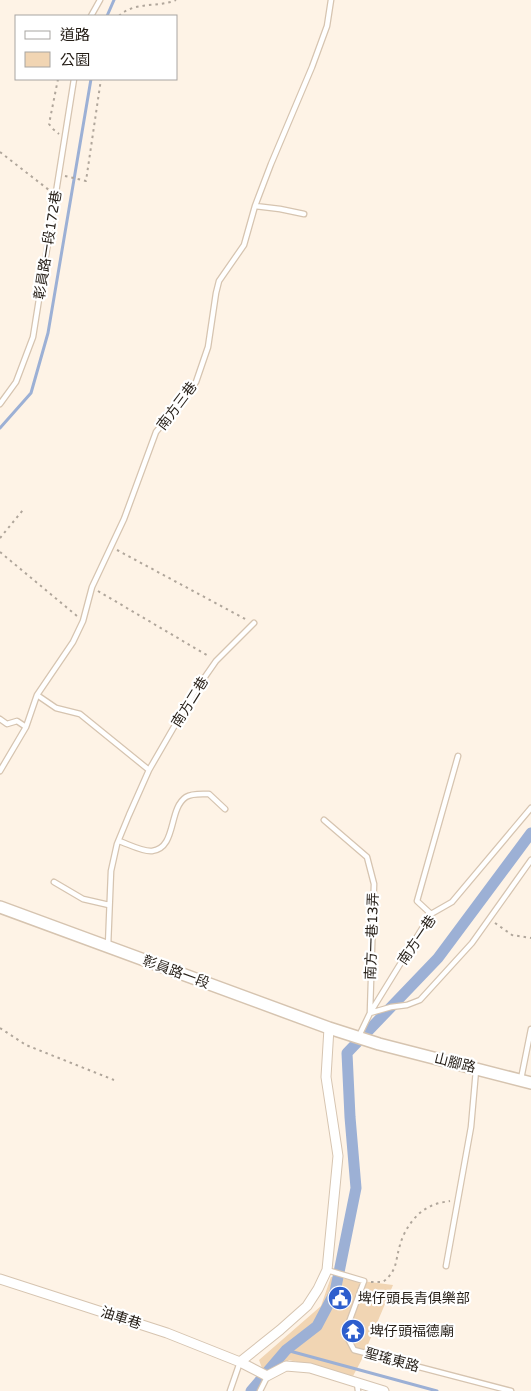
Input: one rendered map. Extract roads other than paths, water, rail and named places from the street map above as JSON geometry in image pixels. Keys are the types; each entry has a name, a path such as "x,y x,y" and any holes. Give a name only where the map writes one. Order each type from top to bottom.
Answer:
{"main road":[{"name":"彰員路一段","path":"0,907 329,1028 356,1036"},
{"name":"山腳路","path":"356,1036 379,1044 526,1081"}],"street":[{"path":"240,1362 307,1306 318,1289 326,1270 338,1156 326,1077 329,1028"},
{"name":"油車巷","path":"0,1279 167,1333 240,1362 267,1376"},
{"path":"267,1376 286,1366 310,1368 357,1387 384,1391"}],"lane":[{"path":"92,15 100,0"},
{"name":"南方三巷","path":"0,771 26,727 37,695 72,642 83,621 92,587 124,519 156,432 196,382 208,347 219,281 244,245 255,206 327,26 331,0"},
{"name":"彰員路一段172巷","path":"0,404 16,382 33,337 74,80"},
{"path":"255,206 304,214"},
{"name":"南方二巷","path":"108,947 110,871 119,841 150,770 193,694 216,661 254,623"},
{"path":"37,695 56,708 80,714 150,770"},
{"path":"0,719 8,724 17,721 26,727"},
{"path":"431,914 417,901 458,756"},
{"path":"119,841 151,851 160,848 167,841 174,816 187,796 209,794 225,809"},
{"name":"南方一巷","path":"356,1036 431,914 452,902 531,808"},
{"name":"南方一巷13弄","path":"324,820 367,858 374,884 370,1013"},
{"path":"370,1013 407,1005 420,1000 472,944 531,860"},
{"path":"54,882 83,899 109,905"},
{"path":"526,1081 531,1029"},
{"path":"446,1266 472,1127 476,1068"},
{"name":"聖瑤東路","path":"326,1270 364,1281 345,1333 354,1350 511,1391"},
{"path":"230,1391 240,1362"},
{"path":"260,1391 267,1376"}],"waterway":[{"path":"107,15 114,0"},
{"path":"0,428 31,393 48,333 91,80"},
{"path":"251,1391 286,1350 317,1326 335,1292 356,1188 347,1053 438,958 531,833"},
{"path":"286,1350 437,1391"}],"place":[{"name":"埤仔頭長青俱樂部","path":"340,1298"},
{"name":"埤仔頭福德廟","path":"353,1331"}]}
